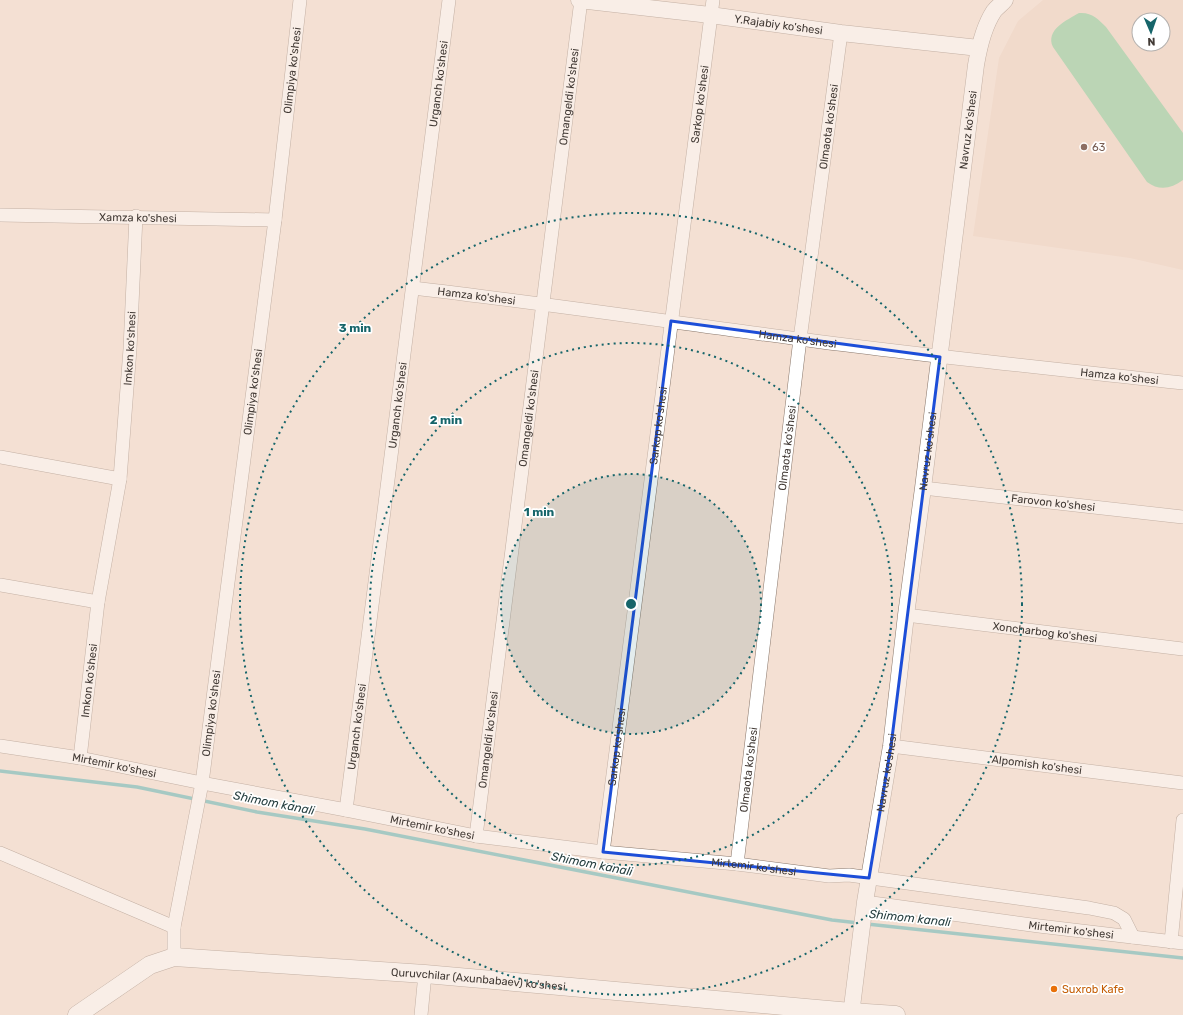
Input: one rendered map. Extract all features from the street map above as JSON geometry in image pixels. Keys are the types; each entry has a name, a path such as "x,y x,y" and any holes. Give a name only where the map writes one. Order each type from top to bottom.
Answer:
{"main road":[{"name":"Quruvchilar (Axunbabaev) ko'shesi","path":"77,1015 150,965 174,957 425,974 851,1014 896,1015"}],"street":[{"name":"Olimpiya ko'shesi","path":"174,957 174,927 202,783 275,220 300,0"},
{"name":"Urganch ko'shesi","path":"346,810 449,0"},
{"name":"Y.Rajabiy ko'shesi","path":"580,0 712,8 841,33 979,48"},
{"name":"Omangeldi ko'shesi","path":"476,836 580,0"},
{"name":"Navruz ko'shesi","path":"851,1014 869,878 891,746 906,615 979,48 984,32 994,11 1005,0"},
{"name":"Sarkop ko'shesi","path":"603,852 712,8"},
{"name":"Olmaota ko'shesi","path":"737,864 800,339 841,33"},
{"name":"Xamza ko'shesi","path":"0,214 275,220"},
{"name":"Imkon ko'shesi","path":"80,758 98,602 120,479 130,349 136,216"},
{"name":"Hamza ko'shesi","path":"413,288 542,303 940,357 1183,383"},
{"path":"0,457 120,479"},
{"name":"Farovon ko'shesi","path":"923,488 1183,517"},
{"path":"0,585 98,602"},
{"name":"Xoncharbog ko'shesi","path":"906,615 1183,649"},
{"name":"Mirtemir ko'shesi","path":"0,746 80,758 476,836 603,852 737,864 829,876 849,875 1089,908 1114,913 1124,919 1133,937"},
{"name":"Alpomish ko'shesi","path":"891,746 1183,783"},
{"path":"1177,942 1183,820"},
{"path":"0,853 174,927"},
{"name":"Mirtemir ko'shesi","path":"865,906 1177,942"},
{"path":"421,1015 425,974"}],"highlighted area":[{"path":"671,321 940,357 891,746 869,878 603,852"}],"shaded area":[{"name":"63","path":"1043,0 1183,0 1183,270 1130,258 973,236 999,58 1018,21"}],"green space":[{"path":"1079,13 1091,15 1106,27 1183,133 1183,180 1165,188 1156,187 1147,182 1053,47 1051,41 1052,36 1058,26"}],"waterway":[{"name":"Shimom kanali","path":"0,771 137,787 257,812 365,829 832,920 859,923"},
{"name":"Shimom kanali","path":"867,924 1183,958"}],"place":[{"name":"63","path":"1084,147"},
{"name":"Suxrob Kafe","path":"1054,989"}]}
